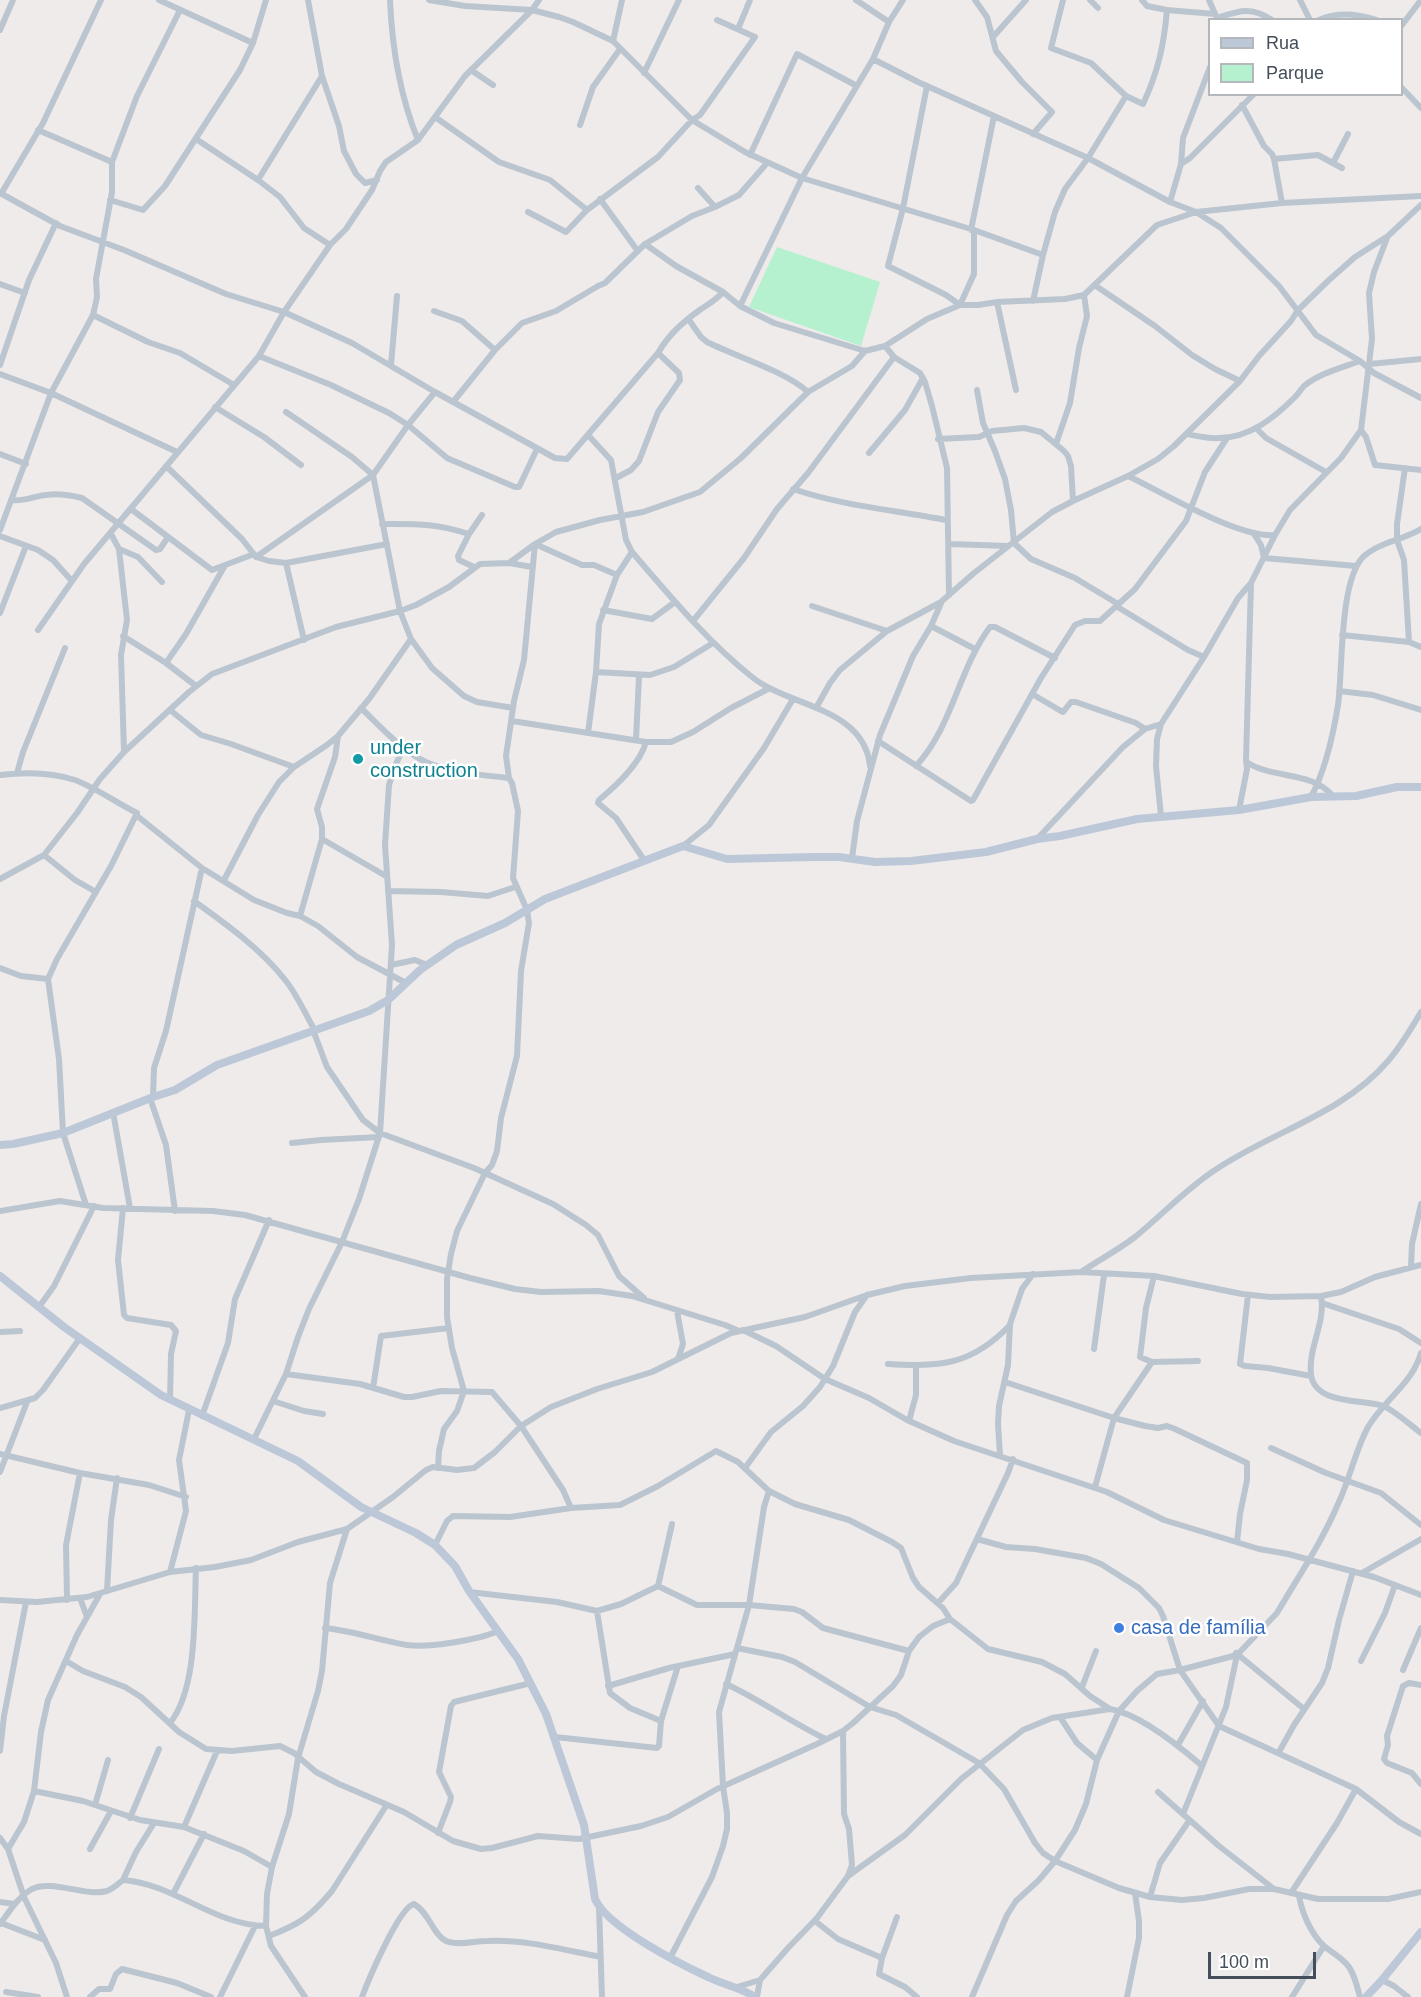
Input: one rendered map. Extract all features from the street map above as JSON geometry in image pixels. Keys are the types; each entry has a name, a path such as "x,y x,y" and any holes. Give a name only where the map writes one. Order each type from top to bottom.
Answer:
{"street":[{"path":"0,30 13,0"},
{"path":"101,0 64,82 0,193 56,223 226,294 284,312 352,342 435,392 555,458 567,459 658,353 667,338 715,301 723,292"},
{"path":"159,0 253,43"},
{"path":"110,200 143,210 165,186 240,70 253,43 266,0"},
{"path":"308,0 322,76 339,126 344,151 356,174 365,183 377,180"},
{"path":"390,0 397,69 410,122 418,140"},
{"path":"429,0 465,6 532,10 559,16 613,41 692,120 750,155 802,178 972,230 1043,255"},
{"path":"38,630 72,580 259,356 284,312 330,245 346,229 372,190 386,162 418,140 471,70 532,10 539,0"},
{"path":"613,41 622,0"},
{"path":"644,73 679,0"},
{"path":"738,29 750,0"},
{"path":"856,0 889,22"},
{"path":"740,306 802,178 873,59 889,22 903,0"},
{"path":"975,0 987,17 996,51 1022,82 1052,112 1033,134"},
{"path":"993,37 1026,0"},
{"path":"1064,0 1051,48 1091,63 1126,96 1143,105 1158,68 1164,44 1167,10"},
{"path":"1089,0 1098,8"},
{"path":"1142,0 1147,6 1167,10 1216,17 1244,10 1268,18"},
{"path":"1209,0 1216,17"},
{"path":"1300,0 1309,18"},
{"path":"1403,22 1421,0"},
{"path":"0,530 51,393 93,315 97,297 96,279 110,200 112,162 137,96 180,10"},
{"path":"1323,18 1328,15 1349,14 1368,18"},
{"path":"528,212 566,232 600,199 658,157 692,120 700,115 755,37 717,20"},
{"path":"580,125 593,87 620,49"},
{"path":"750,155 797,54 857,86"},
{"path":"873,59 927,86 1088,158 1170,202 1196,212 1221,228 1240,246 1279,286 1316,335 1421,398"},
{"path":"471,70 493,85"},
{"path":"1170,202 1181,164 1183,138 1208,70"},
{"path":"258,180 322,76"},
{"path":"927,86 903,208 888,266 946,295 960,305"},
{"path":"1403,90 1421,108"},
{"path":"1033,301 1054,212 1065,189 1088,158 1126,96"},
{"path":"1181,164 1190,158 1252,96"},
{"path":"1242,105 1264,146 1272,154 1282,203"},
{"path":"960,305 974,274 972,230 994,116"},
{"path":"435,117 499,162 549,180 587,210"},
{"path":"38,130 112,162"},
{"path":"1332,163 1348,134"},
{"path":"196,139 280,197 304,228 330,245"},
{"path":"1274,159 1318,155 1342,168"},
{"path":"453,402 495,350 522,323 556,311 605,283 645,244 692,216 739,195 767,163"},
{"path":"698,188 715,207"},
{"path":"645,244 676,266 723,292 740,306 774,323 865,351 885,346 927,319 960,305 1065,299 1084,295 1096,286 1157,225 1196,212 1282,203 1421,196"},
{"path":"600,199 637,250"},
{"path":"816,708 840,670 887,631 942,601 1052,512 1158,459 1187,434 1240,381 1298,310 1355,257 1388,236 1421,205"},
{"path":"0,365 25,293 56,223"},
{"path":"1161,816 1155,766 1157,739 1161,724 1224,621 1251,583 1290,510 1341,458 1360,430 1372,339 1369,293 1374,272 1388,236"},
{"path":"0,284 25,293"},
{"path":"1096,286 1155,326 1192,355 1240,381"},
{"path":"1056,444 1070,403 1087,316 1084,295"},
{"path":"391,365 397,296"},
{"path":"997,302 1016,390"},
{"path":"434,311 462,321 495,350"},
{"path":"93,315 148,342 180,353 234,385"},
{"path":"688,320 700,337 707,342 782,376 802,386 808,392"},
{"path":"885,346 894,357 914,368 923,378 939,439 946,468 949,595"},
{"path":"509,563 556,532 643,512 700,492 741,458 808,392 852,366 865,351"},
{"path":"616,478 631,470 639,460 658,412 680,380 679,373 658,353"},
{"path":"259,356 331,385 389,413 408,425 447,458 518,488 537,449"},
{"path":"693,621 744,558 793,489 814,465 894,357"},
{"path":"1369,367 1421,359"},
{"path":"1187,434 1209,438 1238,436 1256,428 1297,395 1303,386 1333,370 1359,361"},
{"path":"0,374 51,393 177,452"},
{"path":"869,453 902,415 923,378"},
{"path":"977,390 983,423 1005,479 1011,510 1011,544"},
{"path":"131,509 207,568 215,570 255,556 373,475 408,425 435,392"},
{"path":"215,407 264,437 301,465"},
{"path":"286,412 352,457 373,475 400,611 411,639 432,668 464,696 477,702 513,708"},
{"path":"939,439 978,437 997,430 1032,428 1041,432 1068,456 1071,466 1073,501"},
{"path":"1256,428 1266,438 1326,472"},
{"path":"1360,430 1366,437 1375,465 1421,470"},
{"path":"588,435 611,460 626,540 632,552 693,621 751,677 768,689 839,719 852,729 869,755 870,771"},
{"path":"878,741 970,801 973,800 1032,694 1076,625 1085,621 1100,621 1135,589 1171,543 1193,508 1205,472 1227,438"},
{"path":"0,454 26,464"},
{"path":"166,466 242,539 255,556 269,561 286,562 387,544"},
{"path":"1404,468 1396,524 1397,540 1404,560 1408,642"},
{"path":"1128,476 1193,508 1254,534 1275,535"},
{"path":"793,489 844,504 897,510 946,520"},
{"path":"11,500 20,501 46,495 75,496 87,500 156,550 160,549 168,537"},
{"path":"474,567 458,559 459,552 482,515"},
{"path":"382,524 426,524 469,534"},
{"path":"1311,797 1318,783 1331,738 1340,691 1344,615 1356,566 1373,550 1421,530"},
{"path":"111,534 119,549 127,620 123,636 121,669 124,752"},
{"path":"1254,534 1261,545 1264,558"},
{"path":"0,536 39,550 53,560 72,580"},
{"path":"949,543 1011,544 1031,559 1075,578 1188,650 1204,657"},
{"path":"438,1468 444,1429 457,1411 464,1392 449,1328 448,1273 455,1237 497,1151 501,1118 515,1070 521,971 529,923 527,910 515,887 513,870 518,811 512,783 508,778 506,756 513,708 524,660 535,544"},
{"path":"535,544 582,565 594,565 617,576"},
{"path":"0,613 26,546"},
{"path":"119,549 138,558 162,582"},
{"path":"588,733 596,672 599,624 617,576 632,552"},
{"path":"1264,558 1356,566"},
{"path":"286,562 304,640"},
{"path":"0,879 44,855 124,752 212,674 336,627 416,605 449,587 474,567 485,563 509,563 532,567"},
{"path":"166,663 191,627 224,567"},
{"path":"1239,810 1248,763 1246,760 1251,583"},
{"path":"852,858 857,821 878,741 913,656 931,626 942,601"},
{"path":"603,610 652,619 675,602"},
{"path":"812,606 887,631"},
{"path":"931,626 975,649"},
{"path":"916,766 942,728 975,649 993,626 1055,658"},
{"path":"1342,635 1408,642 1421,647"},
{"path":"123,636 166,663 196,686"},
{"path":"224,880 258,815 279,782 294,767 338,736 411,639"},
{"path":"596,672 650,675 674,667 713,642"},
{"path":"17,773 23,752 65,648"},
{"path":"636,740 639,676"},
{"path":"512,721 646,742 666,743 676,740 768,689"},
{"path":"1340,691 1373,695 1421,711"},
{"path":"1032,694 1063,712 1071,702 1077,702 1128,720 1145,729"},
{"path":"0,1145 63,1133 151,1097 175,1090 217,1065 369,1011 388,1000 428,964 456,945 505,923 545,899 684,846 709,825 764,748 793,699"},
{"path":"361,708 404,747 425,762 454,770 508,778"},
{"path":"170,710 201,735 294,767"},
{"path":"1037,839 1115,755 1145,729 1161,724"},
{"path":"300,915 322,839 322,827 317,809 335,758 338,736"},
{"path":"645,860 616,818 598,803 629,770 646,742"},
{"path":"254,1439 286,1374 309,1309 342,1242 359,1199 379,1135 392,945 385,845 389,785 404,747"},
{"path":"1248,763 1271,773 1318,783 1333,796"},
{"path":"0,775 50,774 68,778 93,790 137,813 136,815 152,829 202,868 268,906 300,915 318,926 357,957 406,982"},
{"path":"684,846 727,859 803,857 852,858 875,862 910,861 986,852 1037,839 1137,819 1239,810 1311,797 1356,796 1397,787 1421,787"},
{"path":"86,1205 63,1133 59,1059 48,979 57,959 111,866 137,813"},
{"path":"322,839 386,876"},
{"path":"44,855 75,880 96,892"},
{"path":"175,1211 166,1145 151,1097 154,1068 166,1031 202,868"},
{"path":"388,891 488,896 515,887"},
{"path":"194,901 223,921 270,962 287,982 313,1029 327,1066 363,1120 379,1135 485,1173 553,1204 592,1229 619,1276 646,1300"},
{"path":"391,965 415,960 428,964"},
{"path":"0,968 15,975 48,979"},
{"path":"1081,1272 1133,1238 1215,1170 1250,1149 1305,1122 1366,1082 1388,1062 1421,1012"},
{"path":"113,1112 126,1208 118,1260 124,1315 127,1318 171,1325 175,1328 170,1366 170,1400"},
{"path":"292,1143 379,1135"},
{"path":"0,1210 66,1202 126,1208 213,1211 269,1220 448,1273 515,1289 541,1292 599,1291 646,1300 741,1330 776,1346 825,1379 869,1398 909,1421 954,1441 1095,1487 1164,1520 1237,1542 1362,1573 1421,1595"},
{"path":"1411,1267 1412,1244 1421,1203"},
{"path":"39,1307 59,1276 94,1206"},
{"path":"202,1416 228,1343 235,1299 269,1220"},
{"path":"1321,1300 1375,1277 1421,1266"},
{"path":"0,1600 26,1602 80,1598 170,1572 251,1560 298,1542 347,1529 419,1474 433,1467 457,1470 474,1468 495,1452 521,1426 551,1407 597,1389 652,1372 741,1330 805,1317 867,1295 905,1286 943,1280 1081,1272 1154,1276 1248,1295 1321,1300 1399,1329 1421,1343"},
{"path":"1000,1455 999,1406 1005,1382 1010,1324 1022,1289 1033,1274"},
{"path":"1012,1275 1022,1289"},
{"path":"1094,1349 1104,1275"},
{"path":"0,1276 80,1338 170,1400 298,1461 372,1512 416,1533 435,1545 455,1566 469,1592 518,1659 555,1737 580,1814 599,1908 602,1997"},
{"path":"1154,1276 1146,1308 1140,1354 1143,1359 1152,1362 1198,1361"},
{"path":"745,1468 771,1432 811,1398 825,1379 833,1366 852,1317 867,1295"},
{"path":"1248,1295 1241,1365 1311,1376"},
{"path":"1321,1300 1311,1376 1317,1388 1328,1395 1383,1406 1421,1432"},
{"path":"677,1311 683,1344 678,1359"},
{"path":"888,1364 916,1366 959,1361 996,1339 1010,1324"},
{"path":"373,1388 381,1336 449,1328"},
{"path":"0,1332 20,1331"},
{"path":"0,1408 35,1398 80,1338"},
{"path":"996,1339 1009,1347"},
{"path":"972,1997 1007,1915 1016,1901 1039,1880 1070,1840 1081,1818 1096,1760 1119,1711 1157,1674 1236,1654 1268,1624 1277,1613 1328,1527 1348,1482 1368,1427 1383,1406 1408,1380 1418,1364 1421,1353"},
{"path":"1095,1487 1114,1418 1152,1362"},
{"path":"909,1421 916,1395 916,1366"},
{"path":"286,1374 360,1384 395,1395 412,1397 432,1392 495,1393 521,1426 563,1490 571,1508"},
{"path":"1005,1382 1114,1418 1158,1428 1167,1426 1247,1463 1247,1480 1237,1542"},
{"path":"273,1401 304,1411 323,1413"},
{"path":"0,1472 3,1455 27,1402"},
{"path":"170,1572 186,1511 186,1497 179,1460 189,1410"},
{"path":"1271,1448 1348,1482 1381,1493 1421,1525"},
{"path":"435,1545 447,1521 453,1516 510,1518 571,1508 621,1505 716,1451 738,1462 769,1491 795,1504 849,1520 902,1548 913,1578 919,1587 938,1603 950,1619 988,1649 1041,1662 1065,1674 1090,1696 1110,1709 1133,1717 1178,1745 1201,1765"},
{"path":"3,1455 80,1473 149,1485 186,1497"},
{"path":"938,1603 956,1583 1008,1473 1012,1459"},
{"path":"67,1600 66,1545 80,1473"},
{"path":"8,1849 24,1822 34,1791 44,1716 87,1617 104,1592 117,1478"},
{"path":"669,1958 719,1862 727,1829 728,1813 723,1786 719,1712 749,1605 764,1507 769,1491"},
{"path":"658,1586 672,1524"},
{"path":"305,1997 268,1936 267,1894 272,1867 289,1814 298,1758 318,1691 330,1583 347,1529"},
{"path":"977,1539 1006,1547 1086,1558 1101,1564 1139,1588 1153,1600 1163,1616 1180,1670 1219,1726 1356,1789 1399,1822 1421,1834"},
{"path":"1362,1573 1421,1539"},
{"path":"170,1723 178,1711 191,1661 196,1568"},
{"path":"1279,1752 1322,1683 1353,1571"},
{"path":"1360,1661 1385,1613 1395,1585"},
{"path":"658,1586 697,1605 749,1605 794,1609 808,1616 823,1628 909,1651"},
{"path":"469,1592 548,1601 597,1611 621,1604 658,1586"},
{"path":"80,1598 87,1617"},
{"path":"0,1751 2,1715 26,1602"},
{"path":"597,1611 608,1686 614,1698 630,1708 661,1721"},
{"path":"66,1661 83,1671 125,1687 141,1697 193,1742 206,1749 218,1751 280,1746 290,1750 316,1772 386,1806 404,1812 438,1833 467,1846 482,1849 538,1836 586,1838 642,1826 668,1817 723,1786 826,1740 843,1731 893,1686 901,1675 909,1651 919,1637 927,1630 950,1619"},
{"path":"325,1628 422,1646 470,1639 498,1631"},
{"path":"1403,1670 1421,1628"},
{"path":"608,1686 736,1651 782,1657 795,1662 870,1707 896,1715 980,1763 1004,1789 1035,1843 1042,1852 1055,1861 1119,1888 1150,1897 1182,1900 1250,1889 1274,1889 1318,1899 1388,1899 1421,1892"},
{"path":"1082,1687 1096,1651"},
{"path":"1236,1654 1304,1709"},
{"path":"1183,1814 1231,1691 1236,1654"},
{"path":"555,1737 657,1748 661,1721 678,1666"},
{"path":"438,1833 451,1797 439,1772 451,1706 454,1702 531,1683"},
{"path":"1421,1686 1409,1683 1403,1686 1387,1736 1388,1744 1384,1759 1387,1763 1412,1773 1421,1784"},
{"path":"726,1684 826,1740"},
{"path":"1178,1745 1203,1701"},
{"path":"848,1876 905,1835 947,1792 1023,1730 1036,1723 1060,1717 1110,1709"},
{"path":"1060,1717 1077,1743 1096,1760"},
{"path":"599,1908 632,1935 669,1958 756,1997 760,1980 815,1921 848,1876 852,1865 849,1829 844,1814 843,1731"},
{"path":"130,1818 159,1749"},
{"path":"184,1827 218,1751"},
{"path":"94,1805 108,1760"},
{"path":"1291,1893 1337,1823 1356,1789"},
{"path":"34,1791 63,1796 130,1818 184,1827 263,1860 272,1867"},
{"path":"1158,1792 1189,1821 1274,1889"},
{"path":"268,1936 302,1922 321,1904 332,1891 386,1806"},
{"path":"90,1849 111,1811"},
{"path":"1150,1897 1160,1863 1189,1821"},
{"path":"45,1940 0,1924 15,1904 34,1888 44,1886 96,1892 110,1890 123,1880 136,1852 154,1823"},
{"path":"173,1894 204,1834"},
{"path":"0,1838 8,1849 24,1897 56,1963 67,1997"},
{"path":"123,1880 135,1881 173,1894 234,1922 266,1926"},
{"path":"1128,1997 1139,1938 1135,1893"},
{"path":"1299,1896 1307,1918 1324,1946 1348,1965 1356,1981 1360,1997"},
{"path":"0,1902 15,1904"},
{"path":"362,1997 387,1941 408,1907 414,1904 425,1913 445,1941 459,1943 510,1941 601,1957"},
{"path":"897,1917 882,1958 879,1975 905,1987 917,1997"},
{"path":"815,1921 838,1939 882,1958"},
{"path":"220,1997 255,1926"},
{"path":"1366,1997 1421,1932"},
{"path":"1292,1997 1324,1946"},
{"path":"90,1997 99,1989 110,1989 116,1974 122,1969 177,1983 211,1997"},
{"path":"737,1987 760,1980"},
{"path":"1382,1980 1408,1997"},
{"path":"6,1992 38,1997"}],"green space":[{"path":"777,247 880,282 861,346 749,307"}],"place":[{"name":"under construction","path":"358,759"},
{"name":"casa de família","path":"1119,1628"}]}
